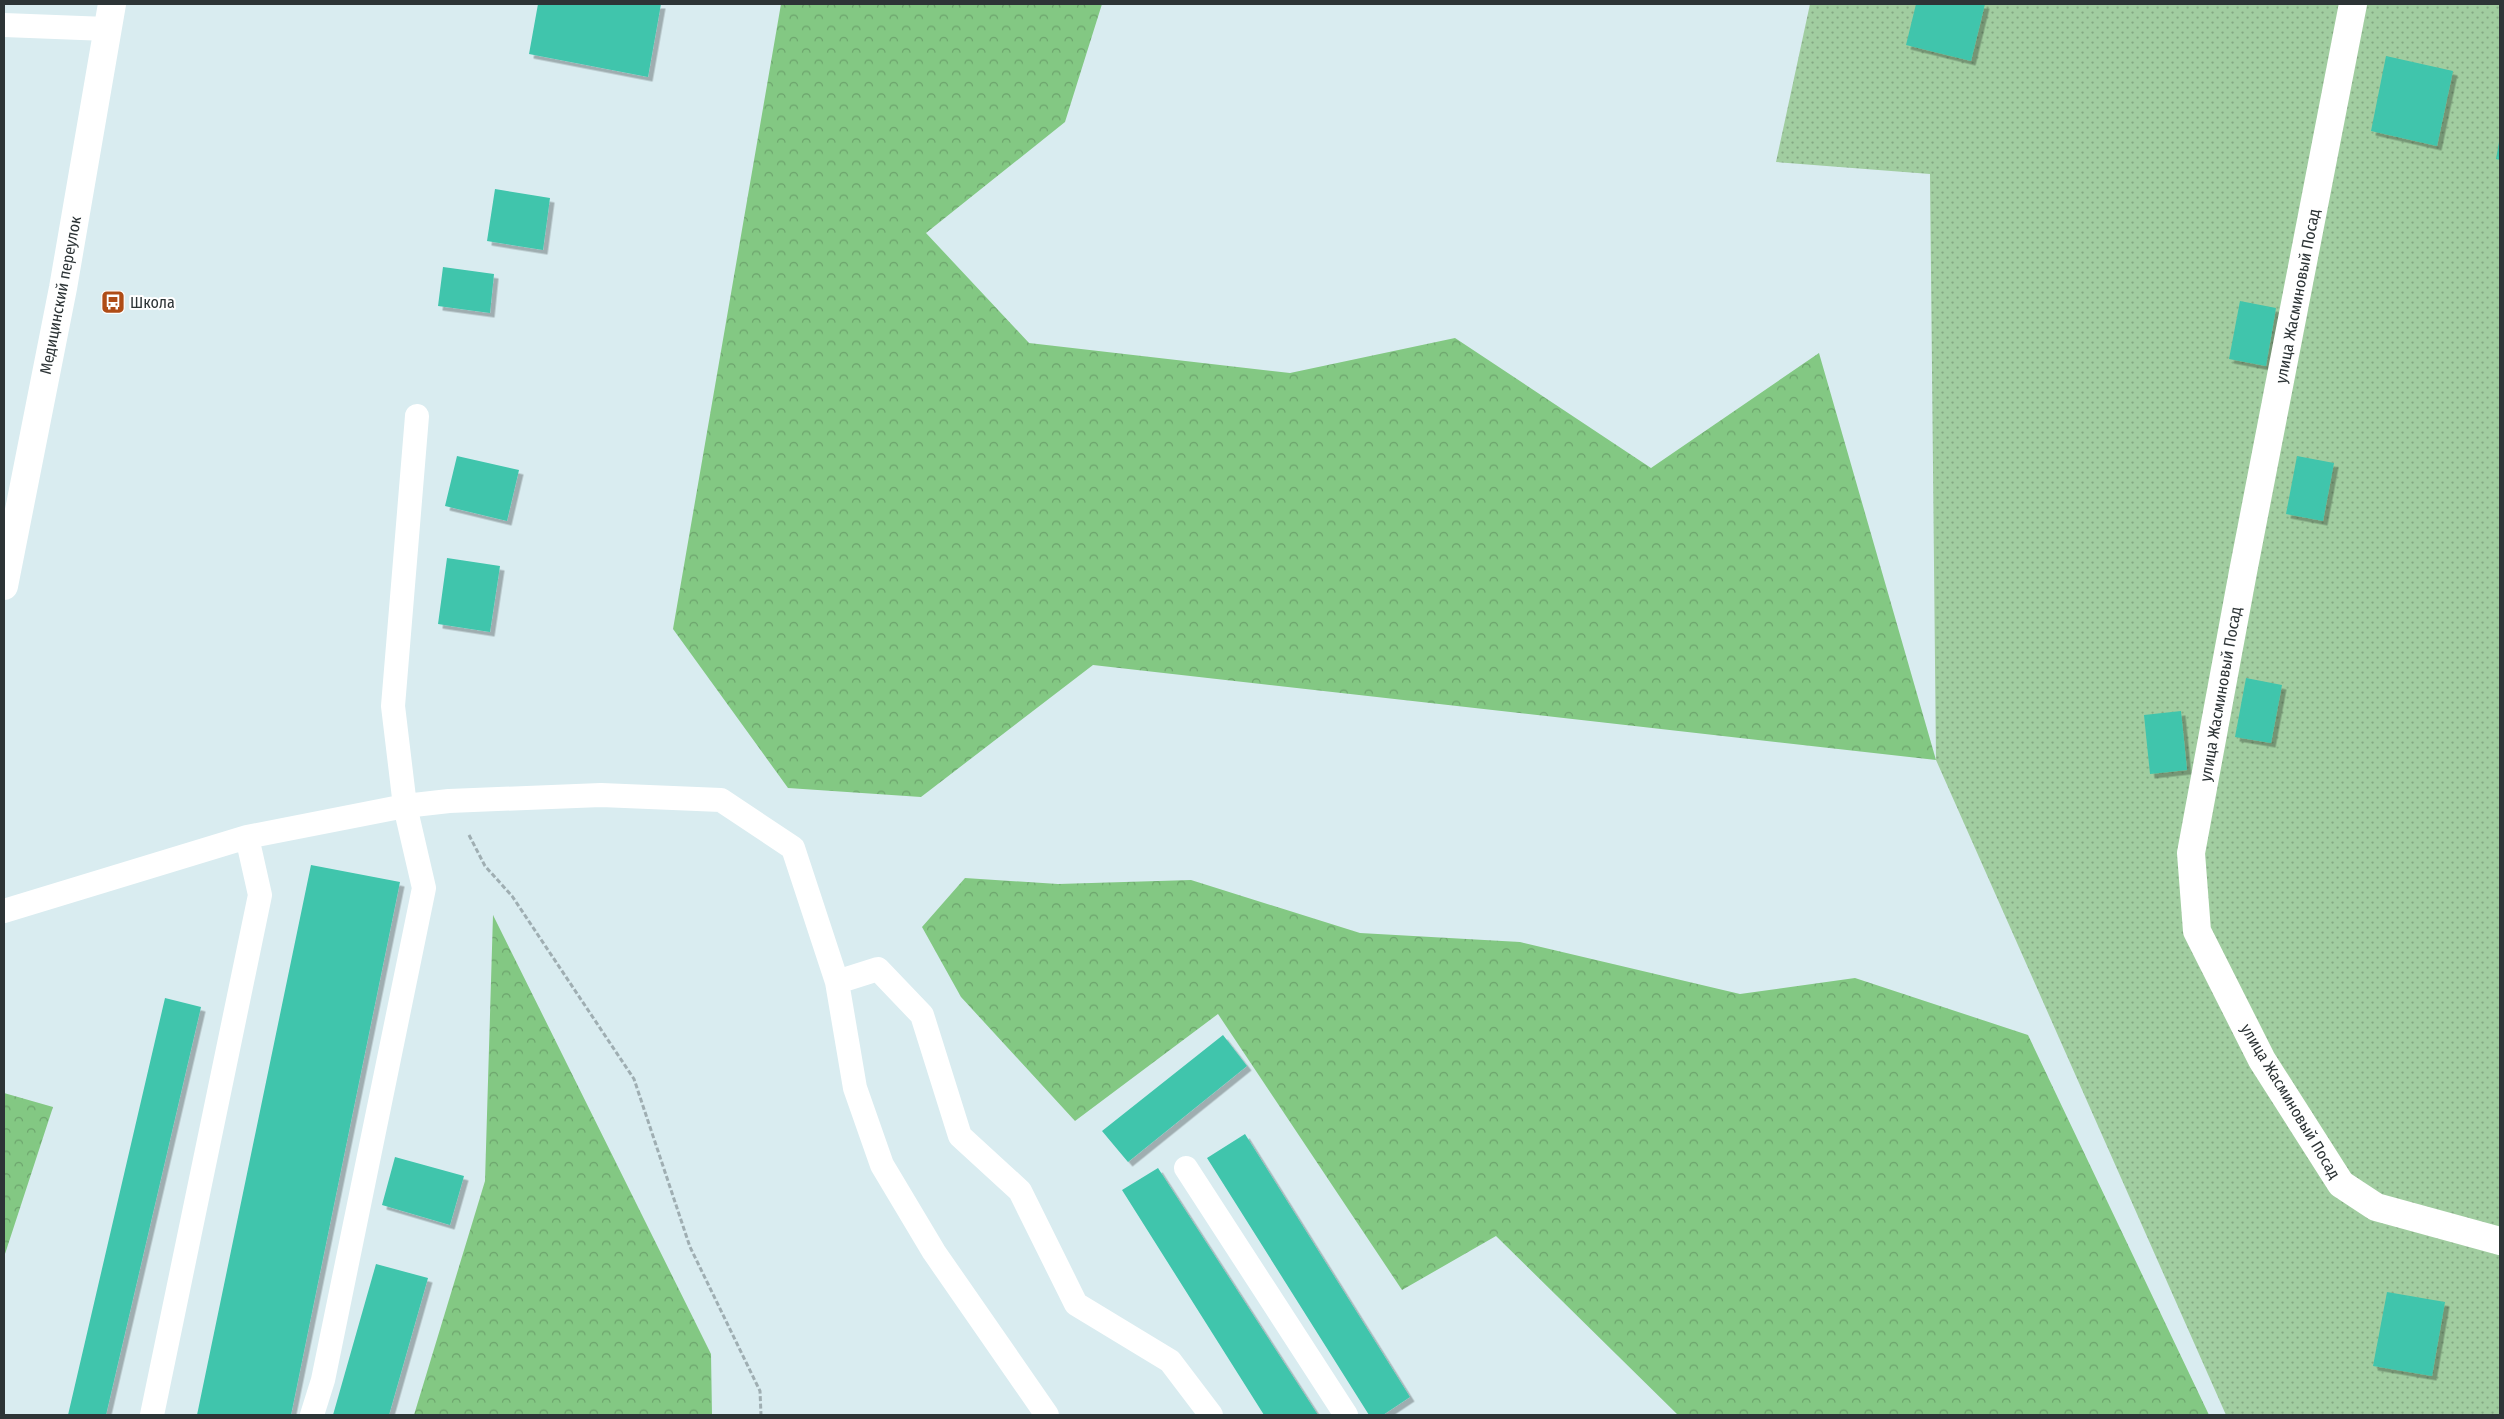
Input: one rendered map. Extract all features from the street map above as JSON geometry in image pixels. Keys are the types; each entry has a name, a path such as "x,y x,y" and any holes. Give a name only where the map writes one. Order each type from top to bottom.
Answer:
{"street":[{"name":"улица Жасминовый Посад","path":"2353,4 2243,572 2191,854 2197,931 2262,1060 2341,1184 2376,1207 2500,1241"},
{"name":"Медицинский переулок","path":"4,586 63,288 110,16"}],"lane":[{"path":"4,24 110,16"},
{"path":"312,1415 323,1380 424,888 405,806 393,706 417,416"},
{"path":"4,911 248,837 405,806 449,801 600,795 721,800 793,848 837,982 855,1088 882,1165 934,1252 1047,1415"},
{"path":"152,1415 260,895 248,837"},
{"path":"837,982 878,969 922,1014 960,1136 1020,1191 1076,1304 1170,1361 1211,1415"},
{"path":"1186,1168 1346,1415"}],"path":[{"path":"449,801 485,866 512,896 634,1079 690,1247 760,1391 761,1415"}],"green space":[{"path":"781,4 1102,4 1065,122 926,233 1029,343 1290,373 1455,338 1651,468 1819,353 1936,760 1093,665 921,797 788,788 673,629"},
{"path":"1810,4 2500,4 2500,1415 2226,1415 1936,760 1930,174 1776,162"},
{"path":"965,878 1058,884 1191,880 1360,933 1520,942 1740,994 1855,978 2028,1035 2209,1415 1678,1415 1496,1236 1402,1290 1218,1014 1075,1121 961,997 922,927"},
{"path":"493,915 711,1354 712,1415 414,1415 485,1181"},
{"path":"4,1093 53,1107 4,1257"}],"building":[{"path":"538,4 661,4 648,77 529,54"},
{"path":"1916,4 1985,4 1971,61 1906,45"},
{"path":"2386,56 2453,71 2437,146 2371,131"},
{"path":"2500,142 2500,160 2496,159"},
{"path":"495,189 550,198 543,250 487,241"},
{"path":"443,267 494,274 490,313 438,306"},
{"path":"2240,301 2276,308 2266,366 2229,359"},
{"path":"457,456 519,470 507,521 445,506"},
{"path":"2297,456 2334,463 2323,521 2286,514"},
{"path":"447,558 500,566 490,632 438,624"},
{"path":"2246,678 2282,685 2271,743 2235,737"},
{"path":"2181,711 2187,770 2150,774 2144,715"},
{"path":"311,865 400,882 291,1415 197,1415"},
{"path":"165,998 201,1007 106,1415 68,1415"},
{"path":"1223,1035 1247,1066 1128,1162 1102,1131"},
{"path":"1245,1134 1410,1397 1383,1415 1369,1415 1207,1158"},
{"path":"395,1157 464,1176 450,1225 382,1205"},
{"path":"1158,1168 1318,1415 1264,1415 1122,1190"},
{"path":"376,1264 428,1278 389,1415 333,1415"},
{"path":"2387,1292 2445,1302 2432,1376 2373,1366"}],"place":[{"name":"Школа","path":"113,302"}]}
